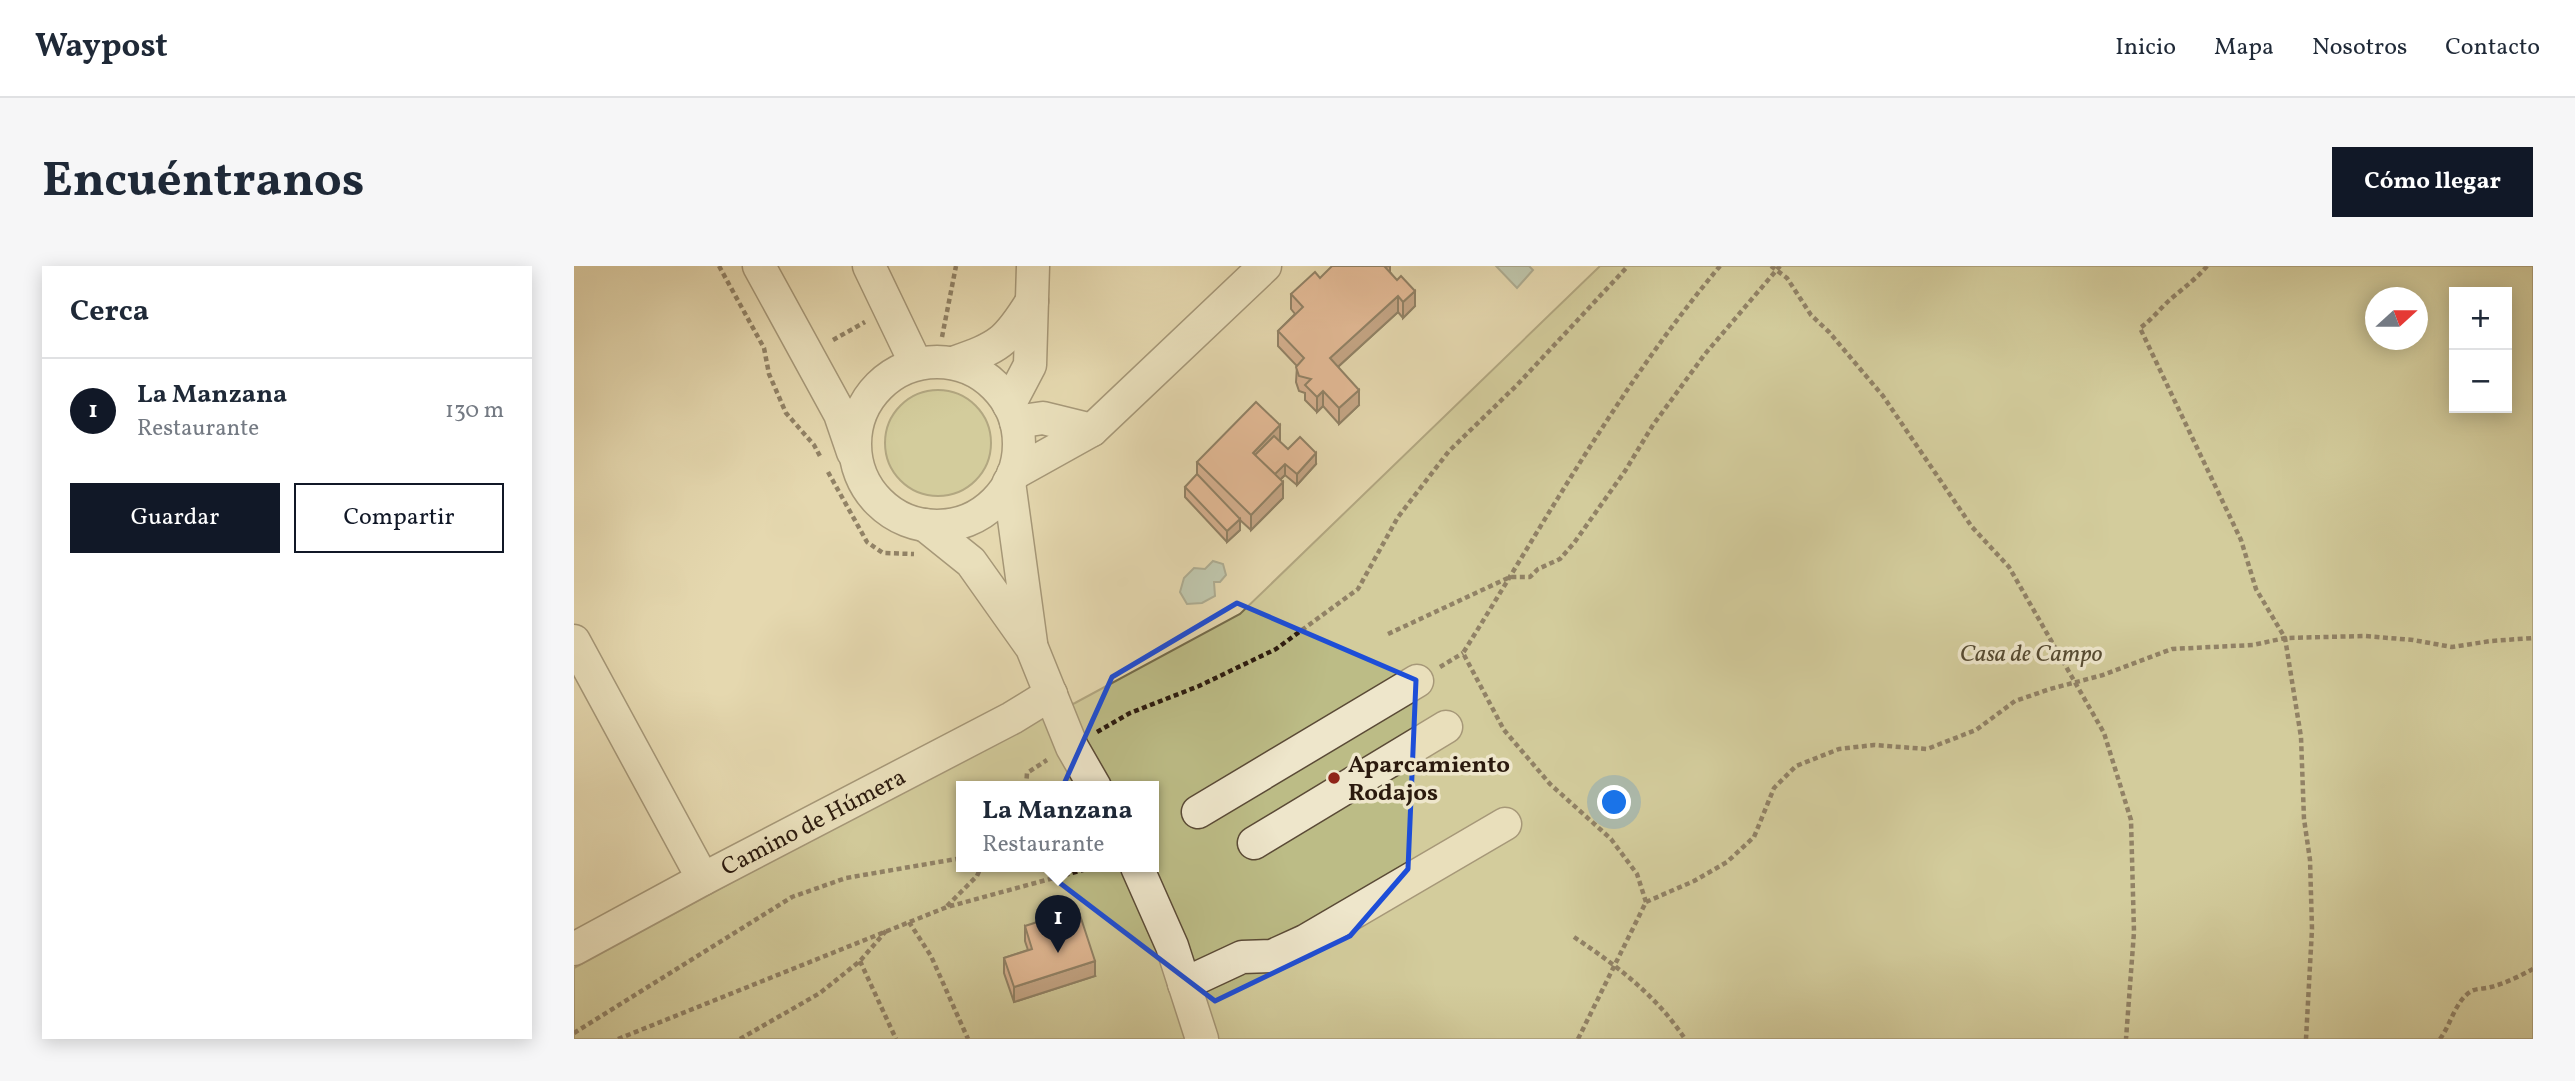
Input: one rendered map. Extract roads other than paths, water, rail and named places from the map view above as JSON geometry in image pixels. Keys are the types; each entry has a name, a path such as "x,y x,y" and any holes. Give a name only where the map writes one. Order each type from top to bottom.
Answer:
{"street":[{"path":"759,266 840,414 860,474 875,498 924,540 971,562 1032,648 1072,747 1092,781"},
{"path":"869,266 934,363 975,371 995,386 1012,414 1018,448 1011,478 1032,648"},
{"path":"1012,414 1030,365 1033,266"},
{"path":"924,540 950,525 973,517 994,502 1011,478 1092,430 1265,266"},
{"path":"860,474 855,447 858,419 871,394 891,375 989,351 1004,340 1017,325 1032,301"},
{"path":"1012,414 1043,418 1092,430"},
{"path":"574,640 703,878"},
{"path":"1198,811 1417,681"},
{"name":"Camino de Húmera","path":"574,949 703,878 1012,718 1051,694"},
{"path":"1254,844 1446,727"},
{"path":"1184,984 1242,957 1272,956 1305,941 1505,824"},
{"path":"1140,872 1172,946 1202,1039"}],"water":[{"path":"1496,266 1529,266 1533,270 1517,288"},
{"path":"1213,561 1223,564 1226,575 1220,582 1214,582 1215,596 1202,603 1187,604 1180,592 1184,578 1194,568 1205,569"}],"place":[{"name":"Aparcamiento Rodajos","path":"1334,778"},
{"name":"La Manzana","path":"1058,953"}],"park label":[{"name":"Casa de Campo","path":"2031,653"}]}
